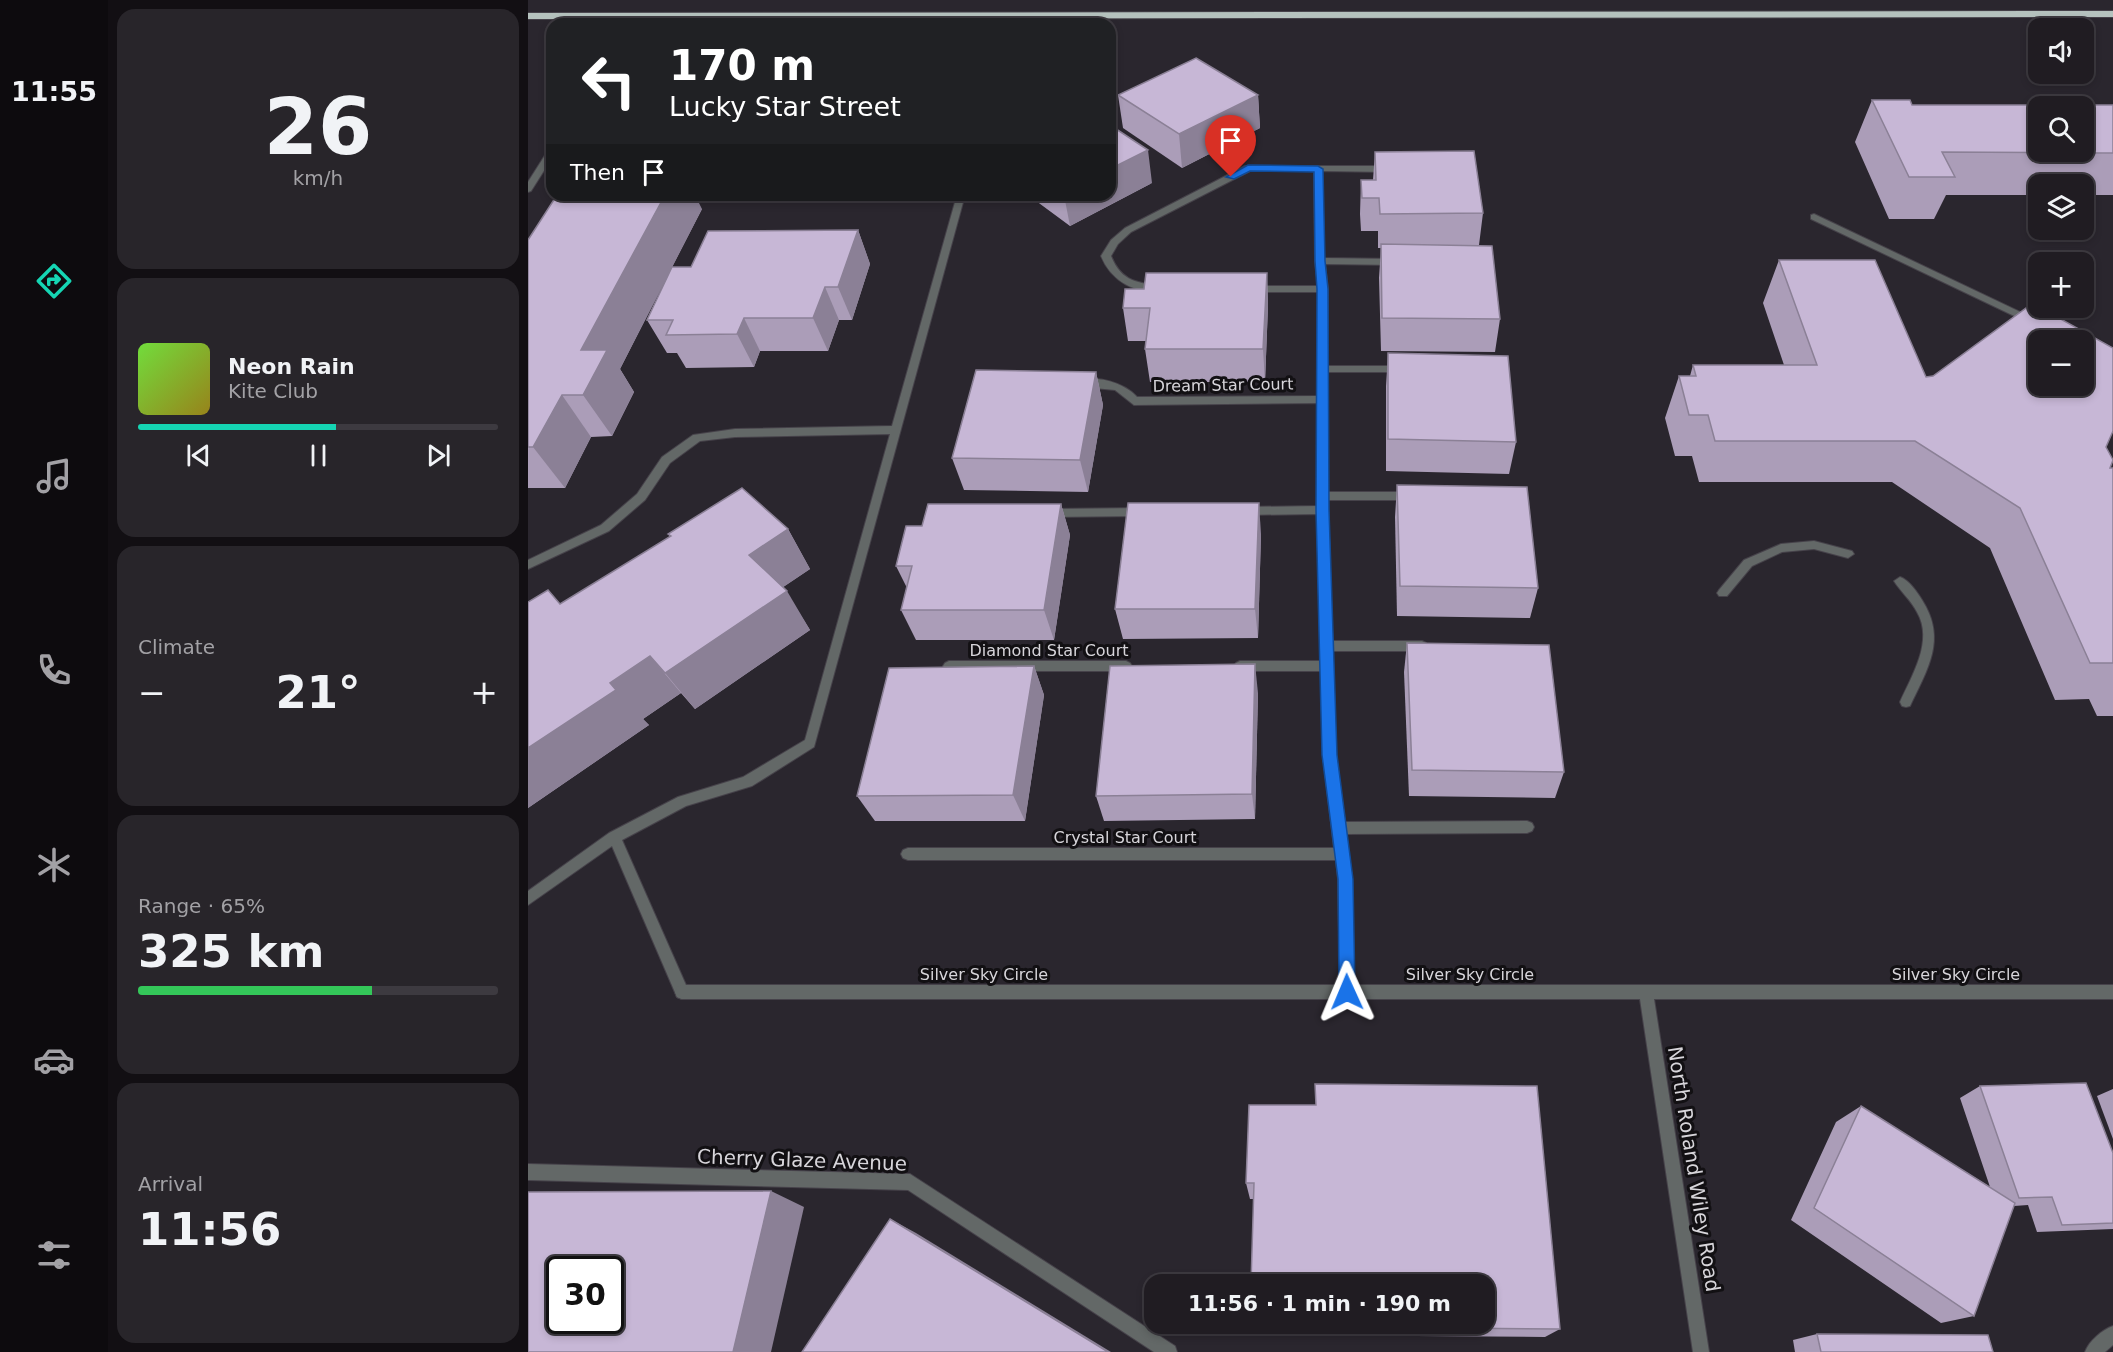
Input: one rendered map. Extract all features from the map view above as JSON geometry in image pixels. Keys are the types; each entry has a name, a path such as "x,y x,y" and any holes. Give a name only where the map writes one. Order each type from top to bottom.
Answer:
{"highway":[{"path":"528,16 2113,14"}],"street":[{"path":"528,189 546,160"},
{"path":"1171,289 1139,287 1126,283 1109,267 1106,256 1114,242 1128,230 1248,168 1400,169"},
{"path":"1318,169 1320,261 1323,289 1323,510 1329,755 1346,879 1347,992"},
{"path":"528,899 614,837 682,801 747,782 810,743 959,201"},
{"path":"1814,217 2044,327"},
{"path":"1320,261 1401,262"},
{"path":"1241,289 1323,289"},
{"path":"1322,369 1411,369"},
{"name":"Dream Star Court","path":"1072,384 1108,384 1127,390 1134,401 1322,399"},
{"path":"528,565 605,528 641,497 666,460 697,438 735,433 896,430"},
{"path":"1323,496 1425,496"},
{"path":"1228,511 1323,510"},
{"path":"1038,513 1156,512"},
{"path":"1723,593 1748,563 1781,548 1814,545 1848,554"},
{"path":"1900,582 1918,599 1927,618 1932,642 1906,702"},
{"path":"1328,646 1430,646"},
{"name":"Diamond Star Court","path":"949,666 1139,666"},
{"path":"1222,666 1328,666"},
{"path":"1339,828 1527,827"},
{"name":"Silver Sky Circle","path":"614,837 682,992 2113,992"},
{"name":"Crystal Star Court","path":"908,854 1342,854"},
{"name":"North Roland Wiley Road","path":"1646,992 1701,1352"},
{"name":"Cherry Glaze Avenue","path":"528,1172 910,1182 1168,1352"},
{"path":"2093,1352 2113,1334"}],"building":[{"path":"1196,58 1258,95 1179,134 1118,95"},
{"path":"1872,100 1910,100 1912,105 2028,105 2028,153 1942,152 1955,177 1909,177"},
{"path":"2094,105 2113,105 2113,153 2094,153"},
{"path":"1116,129 1148,150 1116,166"},
{"path":"1474,151 1483,213 1380,214 1379,198 1362,198 1361,180 1376,180 1375,152"},
{"path":"553,201 662,201 581,350 607,350 583,395 562,395 533,447 528,447 528,240"},
{"path":"858,230 838,287 825,287 813,318 744,318 737,334 666,335 673,320 647,320 672,267 691,267 708,231"},
{"path":"1381,244 1492,246 1500,319 1382,318"},
{"path":"1779,260 1875,260 1926,377 1933,376 2028,307 2028,318 2059,318 2081,330 2028,330 2028,396 2094,396 2094,337 2113,348 2113,431 2106,447 2113,460 2110,468 2113,468 2113,663 2090,663 2020,508 1915,441 1715,441 1708,415 1689,415 1679,376 1696,376 1693,365 1817,365"},
{"path":"1146,273 1267,273 1263,349 1145,349 1150,308 1123,308 1125,289 1144,289"},
{"path":"1388,353 1508,356 1516,442 1388,439"},
{"path":"976,370 1096,372 1080,460 952,458"},
{"path":"1397,485 1527,487 1538,588 1400,586"},
{"path":"742,488 788,529 749,555 787,591 665,673 650,656 610,683 616,690 528,748 528,602 548,590 560,604 671,536 668,534"},
{"path":"1128,503 1259,503 1255,609 1115,609"},
{"path":"928,504 1061,504 1044,610 901,610 912,566 896,566 906,526 922,526"},
{"path":"1407,643 1549,645 1564,772 1412,770"},
{"path":"1255,664 1252,794 1096,796 1110,666"},
{"path":"1034,666 1013,795 857,796 889,668"},
{"path":"2086,1083 2113,1153 2113,1223 2062,1225 2052,1197 2019,1198 1980,1086"},
{"path":"1315,1084 1537,1086 1560,1329 1495,1328 1495,1274 1251,1274 1254,1183 1246,1183 1249,1105 1316,1105"},
{"path":"1861,1106 2015,1203 1974,1316 1814,1208"},
{"path":"771,1191 733,1352 528,1352 528,1192"},
{"path":"890,1219 1108,1352 802,1352"},
{"path":"1817,1334 1988,1335 1993,1352 1821,1352"}],"route":[{"path":"1231,177 1248,168 1318,169 1320,261 1323,289 1323,510 1329,755 1346,879 1347,992"}]}
